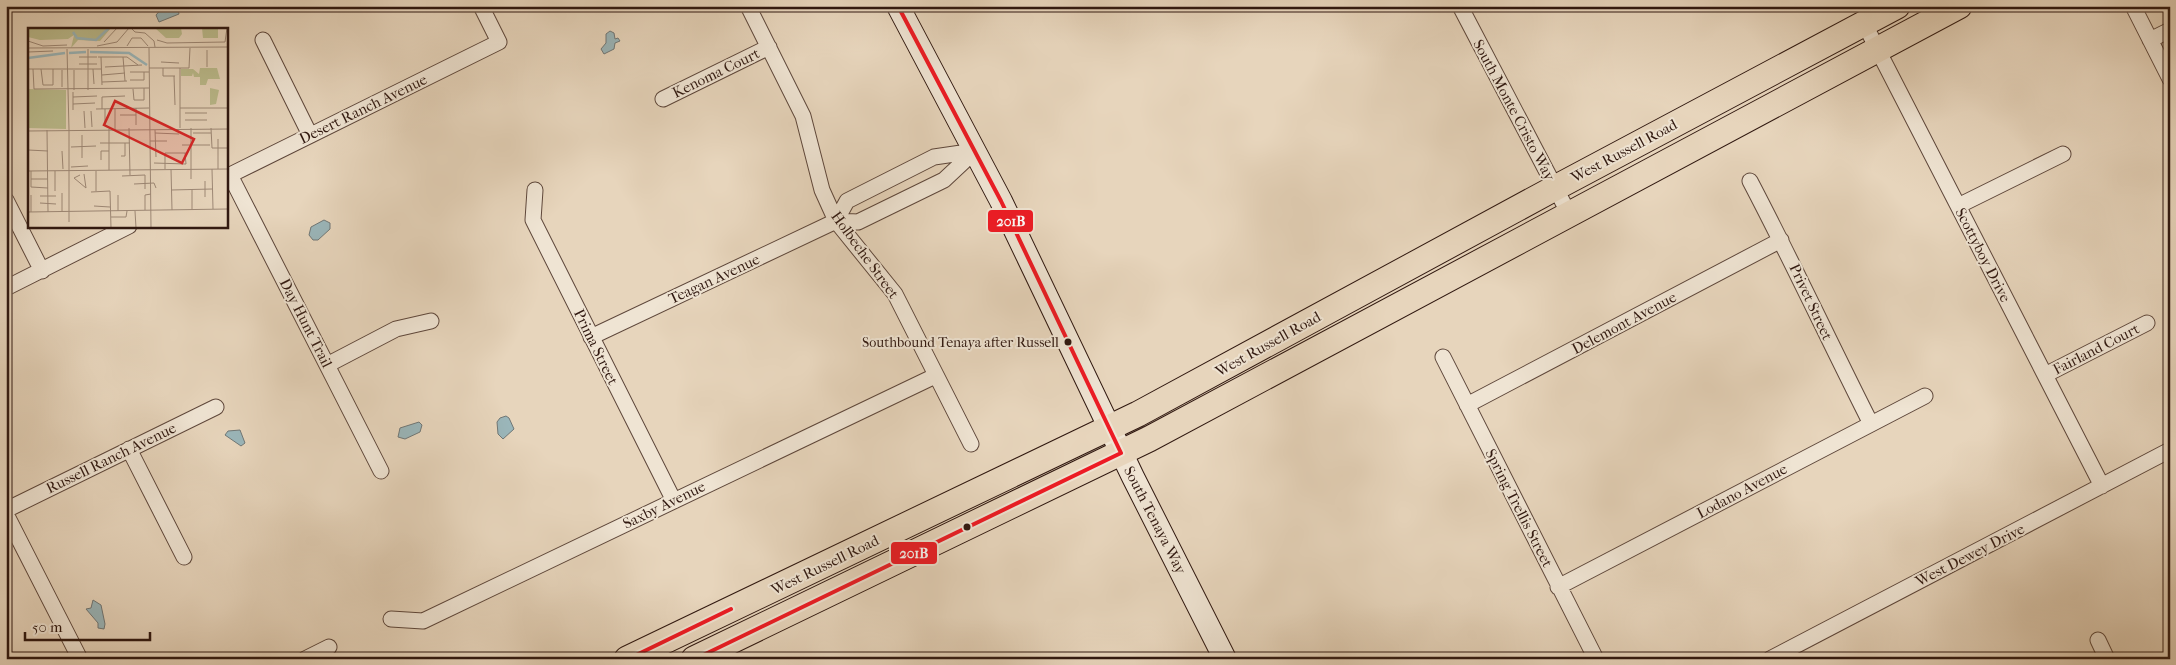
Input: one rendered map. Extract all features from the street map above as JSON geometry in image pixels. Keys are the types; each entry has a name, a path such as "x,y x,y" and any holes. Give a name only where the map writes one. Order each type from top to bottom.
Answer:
{"main road":[{"name":"West Russell Road","path":"628,659 1110,428 1896,6"},
{"name":"West Russell Road","path":"694,659 1121,453 1256,383 1960,6"}],"street":[{"name":"Desert Ranch Avenue","path":"228,176 499,42 482,6"},
{"name":"Holbeche Street","path":"748,6 803,116 822,190 836,221 895,294 971,444"},
{"name":"South Tenaya Way","path":"898,6 1001,201 1121,453 1224,659"},
{"name":"South Monte Cristo Way","path":"1460,6 1569,214"},
{"path":"2133,6 2170,79"},
{"name":"Scottyboy Drive","path":"1864,23 2102,486"},
{"path":"2150,40 2170,30"},
{"path":"263,40 310,136"},
{"name":"Kenoma Court","path":"663,99 769,47"},
{"name":"Teagan Avenue","path":"591,337 836,221 858,222 944,180 975,152"},
{"path":"836,221 847,201 934,157 975,152"},
{"path":"1958,206 2063,154"},
{"name":"Day Hunt Trail","path":"228,176 382,471"},
{"name":"Privet Street","path":"1750,181 1871,424"},
{"name":"Prima Street","path":"534,190 533,220 674,501"},
{"path":"6,200 42,271"},
{"path":"6,288 125,228"},
{"name":"Delemont Avenue","path":"1467,406 1781,240"},
{"path":"328,365 396,329 431,321"},
{"name":"Fairland Court","path":"2045,375 2147,323"},
{"name":"Spring Trellis Street","path":"1443,357 1596,659"},
{"name":"Saxby Avenue","path":"391,619 423,621 935,376"},
{"name":"Lodano Avenue","path":"1558,587 1925,396"},
{"name":"Russell Ranch Avenue","path":"6,510 216,407"},
{"path":"129,449 184,557"},
{"name":"West Dewey Drive","path":"1770,659 2170,450"},
{"path":"6,514 80,659"},
{"path":"2098,640 2107,659"},
{"path":"305,659 328,647"}],"water":[{"path":"164,6 177,7 179,14 159,22 156,15"},
{"path":"610,31 614,33 615,39 618,38 620,41 615,43 614,49 604,54 601,49 606,43 606,34"},
{"path":"324,220 330,223 330,229 318,240 313,240 309,235 311,227"},
{"path":"506,416 509,418 514,429 503,439 498,434 497,422 500,418"},
{"path":"419,422 422,425 420,432 405,439 398,437 400,428"},
{"path":"240,430 245,443 241,446 225,435 228,431"},
{"path":"93,600 101,605 105,624 104,629 98,628 98,623 86,609 91,608"}],"transit line":[{"name":"201B","path":"695,659 1121,453 1001,201 898,6"},
{"name":"201B","path":"628,659 731,609"}],"place":[{"name":"Southbound Tenaya after Russell","path":"1068,342"}]}
